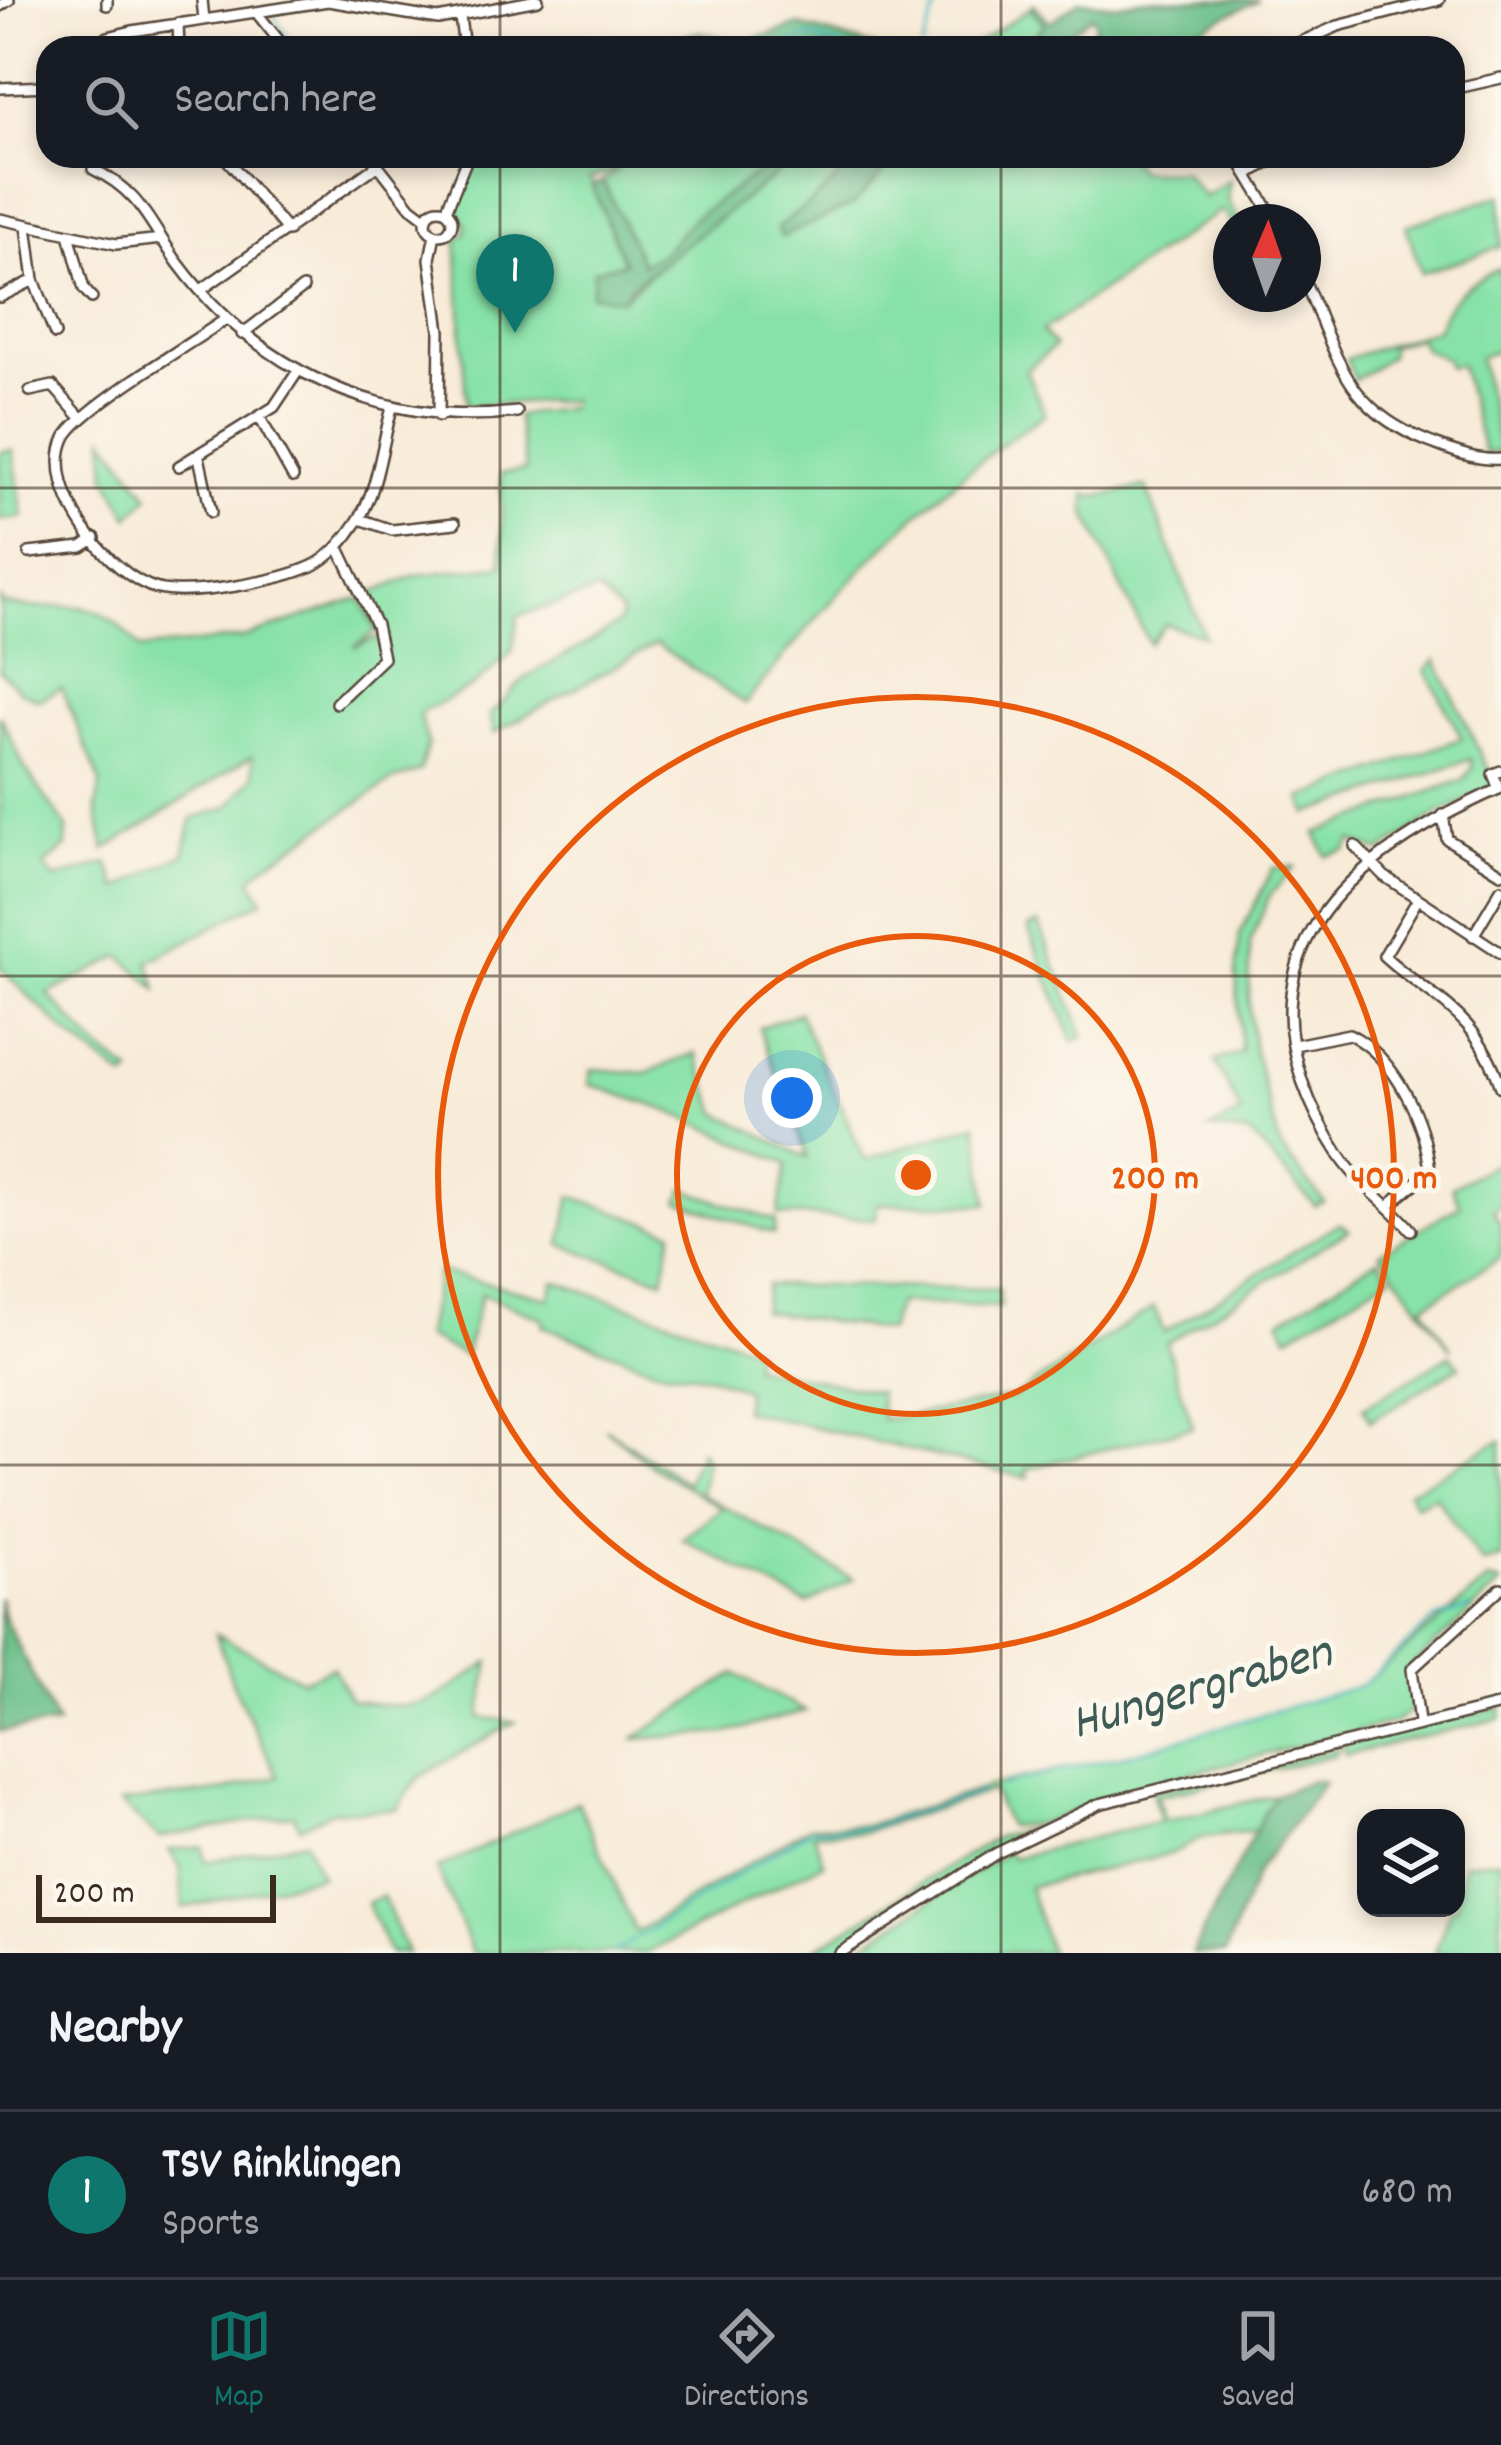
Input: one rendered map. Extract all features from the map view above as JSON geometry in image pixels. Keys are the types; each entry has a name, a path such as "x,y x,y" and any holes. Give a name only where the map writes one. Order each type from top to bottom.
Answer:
{"street":[{"path":"0,6 9,0"},
{"path":"202,0 204,19"},
{"path":"115,36 328,1 460,17 538,0"},
{"path":"1316,36 1355,20 1439,0"},
{"path":"258,11 276,36"},
{"path":"460,17 462,36"},
{"path":"178,23 179,36"},
{"path":"1465,86 1501,78"},
{"path":"0,88 36,86"},
{"path":"234,168 288,231"},
{"path":"201,290 288,231 364,168"},
{"path":"380,168 435,234 430,259 440,331 439,416"},
{"path":"435,234 451,228 446,211 463,168"},
{"path":"1244,168 1265,204"},
{"path":"1247,174 1259,168"},
{"path":"93,170 132,192 226,319 298,371 392,408 439,416 517,412"},
{"path":"427,219 434,211 446,211"},
{"path":"0,219 116,244 162,238"},
{"path":"27,226 34,280 55,334"},
{"path":"69,234 67,243 92,298"},
{"path":"0,296 34,280"},
{"path":"242,334 303,289"},
{"path":"1318,312 1353,389 1369,411 1406,433 1470,457 1501,459"},
{"path":"226,319 81,418 64,438 60,462 74,508 95,538 141,583 173,592 312,566 338,546 360,519 392,408"},
{"path":"179,466 260,418 287,392 298,371"},
{"path":"30,392 53,386 81,418"},
{"path":"260,418 293,476"},
{"path":"199,457 212,512"},
{"path":"360,519 392,530 455,523"},
{"path":"29,553 82,547 95,538"},
{"path":"336,703 382,658 376,626 338,546"},
{"path":"1411,1230 1353,1173 1306,1090 1295,1045 1292,984 1304,936 1322,909 1373,864 1443,815 1500,789 1493,774 1501,771"},
{"path":"1443,815 1447,838 1501,873"},
{"path":"1355,846 1418,899 1501,953"},
{"path":"1473,936 1501,889"},
{"path":"1418,899 1384,956 1459,1012 1485,1049 1501,1087"},
{"path":"1295,1045 1349,1034 1396,1078 1417,1120 1430,1172 1389,1205"},
{"path":"1419,1722 1412,1669 1501,1588"},
{"path":"840,1953 997,1853 1070,1815 1154,1786 1501,1705"}],"green space":[{"path":"1142,0 1259,0 1184,36 1089,36 1096,25 1092,15 1065,36 1034,36 1044,24 1030,8 1034,4 1050,22 1080,1 1116,5"},
{"path":"1030,8 1045,24 1034,36 988,36"},
{"path":"799,25 837,36 765,36"},
{"path":"471,168 765,168 693,218 663,253 641,265 603,181 620,169 590,178 625,264 622,299 714,218 783,168 845,168 828,189 778,228 783,236 854,204 887,168 1183,172 1204,197 1230,180 1230,204 1213,204 1213,216 1042,331 1055,346 1026,370 1045,414 959,478 883,547 745,704 656,644 494,733 490,714 519,683 609,630 620,622 621,612 597,591 518,616 512,652 473,686 419,714 428,743 420,771 391,781 264,866 251,879 263,900 149,962 157,989 121,956 48,994 96,1046 132,1074 125,1079 69,1035 0,968 0,715 24,767 67,828 66,847 44,866 55,879 108,863 118,889 184,854 192,819 228,807 254,776 252,756 105,850 96,807 101,783 61,688 39,700 20,691 0,671 0,597 2,603 22,607 89,609 105,615 140,649 243,638 360,598 376,631 354,647 376,638 388,654 365,596 416,575 502,566 501,474 526,470 517,415 569,408 571,400 466,406 457,240 466,233 466,223 456,210"},
{"path":"765,168 784,168 629,288 623,299 591,295 594,270 624,263 592,186 603,181 642,264 663,252 693,218"},
{"path":"845,168 887,168 854,204 782,237 777,228 828,189"},
{"path":"1501,195 1501,247 1421,273 1406,226"},
{"path":"1501,268 1501,350 1479,357 1501,452 1484,453 1460,365 1449,367 1446,359 1423,348 1419,337 1390,346 1390,356 1355,380 1346,359 1437,329 1462,291"},
{"path":"105,437 149,496 129,517 107,476"},
{"path":"13,450 23,517 0,520 0,452"},
{"path":"1146,487 1204,636 1165,624 1149,644 1086,513 1086,493 1093,497"},
{"path":"1436,660 1496,786 1439,813 1380,852 1352,841 1347,850 1326,856 1316,833 1463,780 1472,768 1471,759 1308,814 1302,798 1462,738 1426,670"},
{"path":"1295,867 1269,896 1250,943 1249,1009 1254,1051 1280,1147 1324,1202 1315,1206 1250,1134 1210,1129 1241,1113 1215,1061 1241,1052 1236,972 1240,934 1273,868"},
{"path":"1039,924 1084,1037 1073,1041 1028,928"},
{"path":"799,1013 865,1160 977,1124 988,1204 877,1204 876,1219 778,1215 787,1164 672,1112 589,1084 592,1069 646,1073 696,1053 718,1113 808,1158 759,1028"},
{"path":"1501,1160 1501,1205 1493,1210 1501,1225 1501,1257 1423,1306 1452,1350 1380,1253 1460,1205 1452,1187"},
{"path":"684,1189 776,1221 774,1234 679,1201"},
{"path":"571,1196 673,1231 663,1279 561,1245"},
{"path":"1339,1223 1349,1230 1166,1343 1193,1427 1027,1469 1028,1478 743,1410 746,1390 710,1376 656,1369 543,1326 544,1319 481,1294 465,1356 425,1337 438,1271 549,1298 554,1281 755,1348 753,1366 878,1392 882,1419 894,1418 1013,1397 1154,1307 1164,1332"},
{"path":"1378,1259 1390,1276 1288,1336 1280,1320"},
{"path":"767,1285 999,1289 1001,1307 897,1303 888,1331 762,1311"},
{"path":"1451,1355 1460,1366 1370,1421 1364,1407"},
{"path":"605,1428 686,1483 700,1450 706,1461 700,1493 853,1579 807,1604 682,1539 722,1508 653,1467"},
{"path":"1501,1440 1501,1559 1482,1563 1435,1496 1415,1505 1408,1492"},
{"path":"1488,1581 1501,1584 1408,1669 1412,1709 1396,1722 1154,1782 1042,1823 1008,1826 992,1791 864,1832 814,1833 823,1863 647,1953 473,1953 437,1869 578,1802 636,1932 810,1826 868,1825 991,1786 1130,1754 1362,1685"},
{"path":"0,1597 4,1617 57,1725 0,1731"},
{"path":"216,1634 302,1680 333,1667 350,1700 376,1704 425,1702 490,1662 480,1717 515,1722 419,1777 397,1809 332,1811 300,1827 293,1814 159,1838 120,1803 227,1790 278,1776 234,1687"},
{"path":"735,1674 805,1711 726,1733 633,1739"},
{"path":"1501,1707 1501,1718 1346,1755 1344,1749 1346,1743"},
{"path":"1339,1748 1335,1755 1157,1796 1165,1821 1276,1795 1256,1830 1204,1837 1170,1854 1028,1887 1050,1953 849,1953 1007,1852 1013,1858 1160,1821 1152,1791"},
{"path":"1312,1780 1324,1782 1257,1871 1225,1953 1192,1953 1276,1795"},
{"path":"1033,1828 831,1953 808,1953 997,1837"},
{"path":"305,1841 320,1876 183,1908 180,1867 169,1850 203,1847 205,1862"},
{"path":"1501,1860 1501,1953 1435,1953 1447,1917 1465,1917 1465,1863"},
{"path":"382,1896 407,1953 389,1953 367,1903"}],"waterway":[{"path":"926,36 939,0"},
{"path":"273,15 288,36"},
{"name":"Hungergraben","path":"1002,1785 1130,1754 1362,1685 1435,1619 1471,1608"},
{"name":"Hungergraben","path":"814,1829 867,1828 981,1792"},
{"name":"Hungergraben","path":"638,1937 810,1830"},
{"name":"Hungergraben","path":"613,1953 634,1940"}],"place":[{"name":"TSV Rinklingen","path":"515,333"}]}
